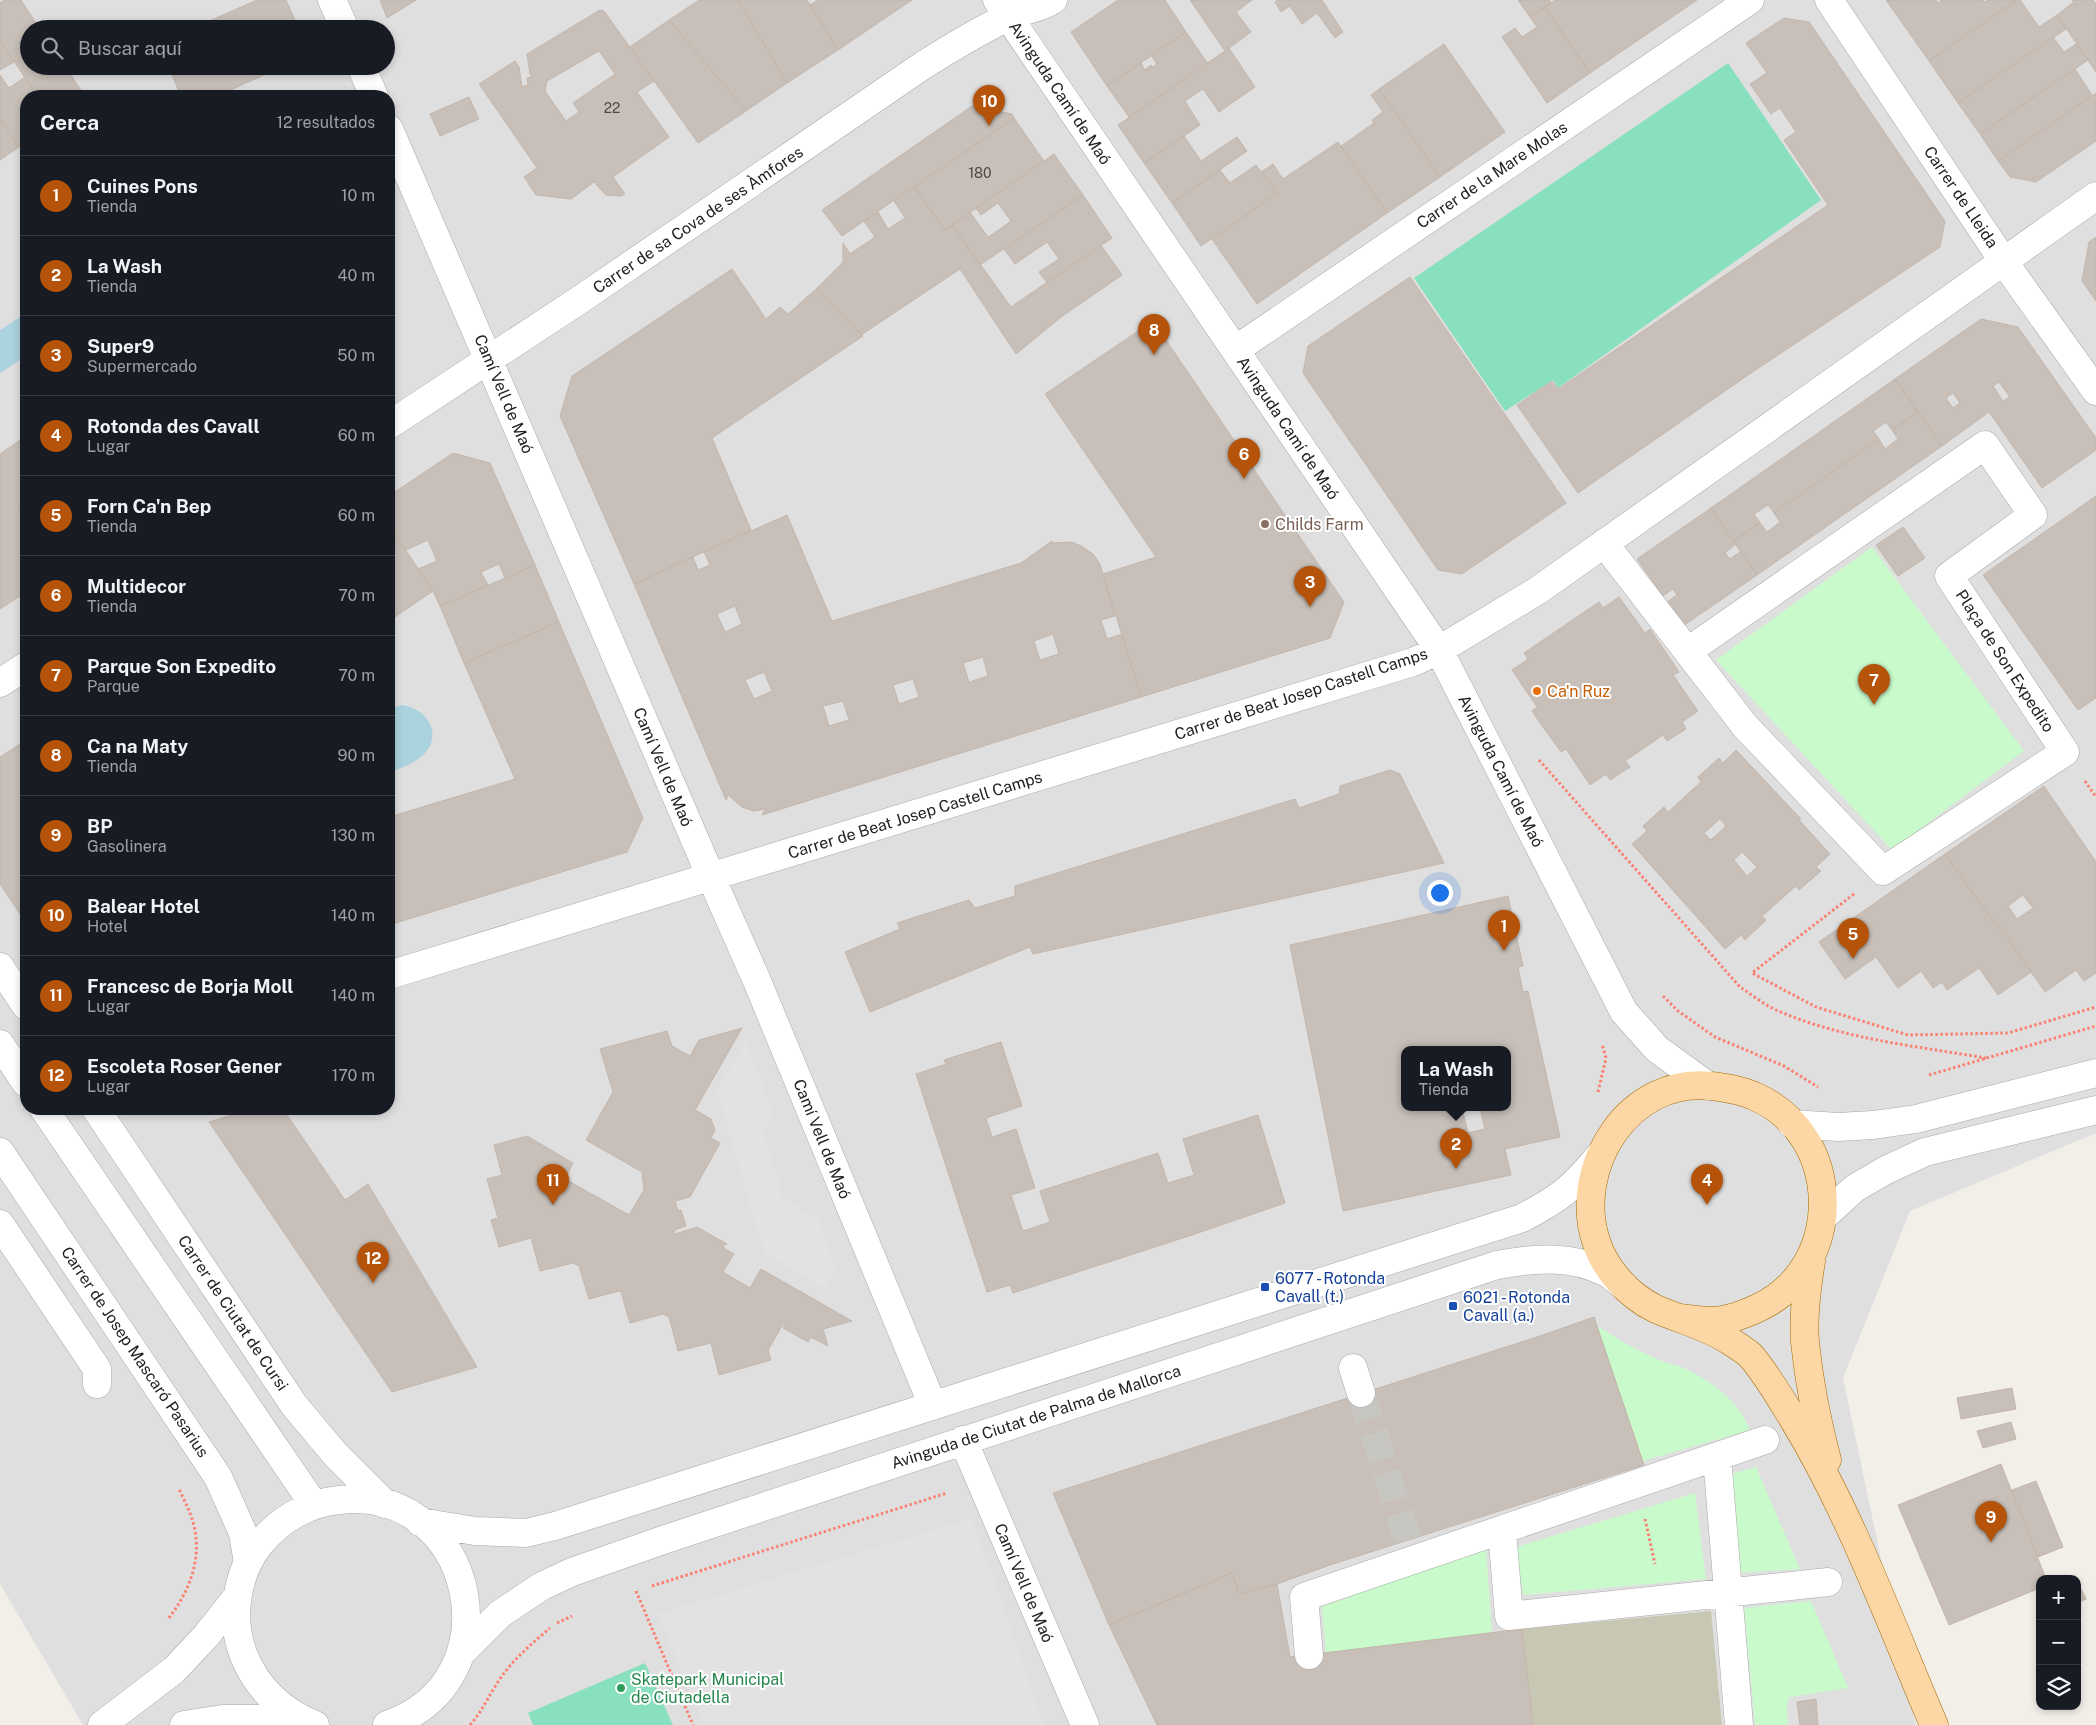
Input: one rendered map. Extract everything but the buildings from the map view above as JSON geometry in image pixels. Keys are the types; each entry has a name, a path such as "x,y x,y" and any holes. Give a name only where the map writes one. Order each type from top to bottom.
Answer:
{"main road":[{"path":"1680,1318 1711,1321 1742,1316 1770,1302 1794,1282 1811,1257 1819,1237 1823,1217 1823,1192 1818,1167 1808,1144 1792,1124 1775,1108 1755,1096 1733,1089 1684,1086 1662,1093 1640,1105 1625,1118 1599,1156 1592,1184 1590,1214 1597,1243 1610,1269 1630,1291 1653,1307 1680,1318 1718,1333 1749,1354 1778,1394 1805,1438 1837,1498 1934,1725"},
{"path":"1811,1257 1806,1293 1805,1341 1820,1435 1837,1498"}],"street":[{"path":"332,0 340,20"},
{"name":"Carrer de sa Cova de ses Àmfores","path":"395,422 578,301 925,64 982,30 1003,8 1047,4 1053,0"},
{"name":"Carrer de la Mare Molas","path":"1235,350 1750,0"},
{"name":"Carrer de Lleida","path":"1829,0 2004,262 2096,391"},
{"name":"Avinguda Camí de Maó","path":"1003,8 1439,650 1624,1012 1657,1049 1708,1086"},
{"path":"365,75 371,90"},
{"name":"Camí Vell de Maó","path":"395,144 761,990 933,1406"},
{"name":"Carrer de Beat Josep Castell Camps","path":"395,973 1413,662 1439,650 1538,591 2096,196"},
{"name":"Plaça de Son Expedito","path":"1688,651 1985,445 2033,515 1949,576 2065,752 1883,871"},
{"path":"1604,543 1745,726 1883,871"},
{"path":"0,683 20,670"},
{"path":"0,967 20,997"},
{"path":"0,1044 20,1074"},
{"path":"1792,1124 1838,1127 1873,1125 1916,1119 2096,1073"},
{"path":"1823,1217 1855,1188 1886,1170 1925,1152 2096,1110"},
{"path":"48,1115 314,1505"},
{"name":"Carrer de Ciutat de Cursi","path":"100,1115 294,1404 335,1454 385,1504"},
{"name":"Carrer de Josep Mascaró Pasarius","path":"0,1152 218,1477 242,1533 248,1563"},
{"path":"420,1522 475,1531 526,1533 555,1526 1522,1218 1551,1203 1578,1182 1599,1156"},
{"path":"0,1224 97,1369 97,1384"},
{"name":"Avinguda de Ciutat de Palma de Mallorca","path":"461,1653 500,1614 542,1586 572,1572 963,1440 1497,1265 1525,1260 1559,1258 1586,1264 1607,1272 1630,1291"},
{"name":"Camí Vell de Maó","path":"963,1440 1085,1725"},
{"path":"1309,1655 1304,1597 1411,1550 1502,1530 1765,1440"},
{"path":"1717,1457 1739,1725"},
{"path":"308,1722 280,1706 262,1689 249,1668 240,1646 236,1621 237,1597 248,1563 268,1534 297,1512 314,1505 349,1498 385,1504 404,1511 438,1538 452,1558 462,1580 467,1604 466,1629 461,1653 442,1688 413,1713 387,1725"},
{"path":"1502,1530 1509,1616 1828,1582"},
{"path":"102,1725 174,1670 206,1636 237,1597"},
{"path":"184,1725 223,1718 308,1722"}],"path":[{"path":"1537,758 1740,987 1774,1009 1822,1027 1878,1040 1986,1058"},
{"path":"1883,871 1752,974 1816,1007 1908,1034 2008,1033 2096,1007"},
{"path":"1660,994 1678,1011 1715,1037 1784,1066 1811,1084 1826,1091"},
{"path":"1920,1078 2096,1026"},
{"path":"1597,1095 1606,1058 1601,1040"},
{"path":"1636,1484 1663,1599"},
{"path":"164,1623 188,1588 197,1557 193,1522 179,1488"},
{"path":"628,1594 943,1492 953,1493"},
{"path":"636,1591 693,1725"},
{"path":"470,1725 480,1714 496,1684 521,1652 554,1625 579,1612"}],"shaded area":[{"path":"0,0 2096,0 2096,1133 1910,1211 1843,1378 1916,1725 83,1725 0,1584"},
{"path":"746,1040 772,1112 764,1134 783,1198 820,1221 836,1268 824,1288 764,1253 717,1091"},
{"path":"972,1518 1044,1725 703,1725 658,1614"},
{"path":"1711,1611 1722,1725 1532,1725 1522,1629"}],"green space":[{"path":"1728,63 1821,200 1558,388 1553,380 1505,411 1414,278"},
{"path":"1872,547 2024,751 1892,850 1716,660"},
{"path":"1597,1326 1637,1349 1662,1361 1684,1368 1705,1379 1731,1400 1745,1419 1750,1430 1643,1461"},
{"path":"1756,1467 1800,1569 1739,1573 1728,1475"},
{"path":"1695,1493 1706,1579 1523,1595 1516,1547"},
{"path":"1486,1549 1492,1633 1326,1653 1322,1606"},
{"path":"1811,1601 1848,1688 1789,1697 1787,1706 1788,1725 1755,1725 1744,1608"},
{"name":"Skatepark Municipal de Ciutadella","path":"645,1663 673,1725 533,1725 528,1713"}],"water":[{"path":"20,317 20,360 0,373 0,330"},
{"path":"402,705 419,711 430,724 432,739 429,747 420,758 395,770 395,707"}],"tunnel":[{"path":"1361,1393 1408,1540"}],"place":[{"name":"Balear Hotel","path":"989,126"},
{"name":"Ca na Maty","path":"1154,355"},
{"name":"Multidecor","path":"1244,479"},
{"name":"Childs Farm","path":"1265,524"},
{"name":"Super9","path":"1310,607"},
{"name":"Ca'n Ruz","path":"1537,691"},
{"name":"Parque Son Expedito","path":"1874,705"},
{"name":"Cuines Pons","path":"1504,951"},
{"name":"Forn Ca'n Bep","path":"1853,959"},
{"name":"La Wash","path":"1456,1169"},
{"name":"Francesc de Borja Moll","path":"553,1205"},
{"name":"Rotonda des Cavall","path":"1707,1205"},
{"name":"Escoleta Roser Gener","path":"373,1283"},
{"name":"6077 - Rotonda Cavall (t.)","path":"1265,1287"},
{"name":"6021 - Rotonda Cavall (a.)","path":"1453,1306"},
{"name":"BP","path":"1991,1542"},
{"name":"Skatepark Municipal de Ciutadella","path":"621,1688"}]}
